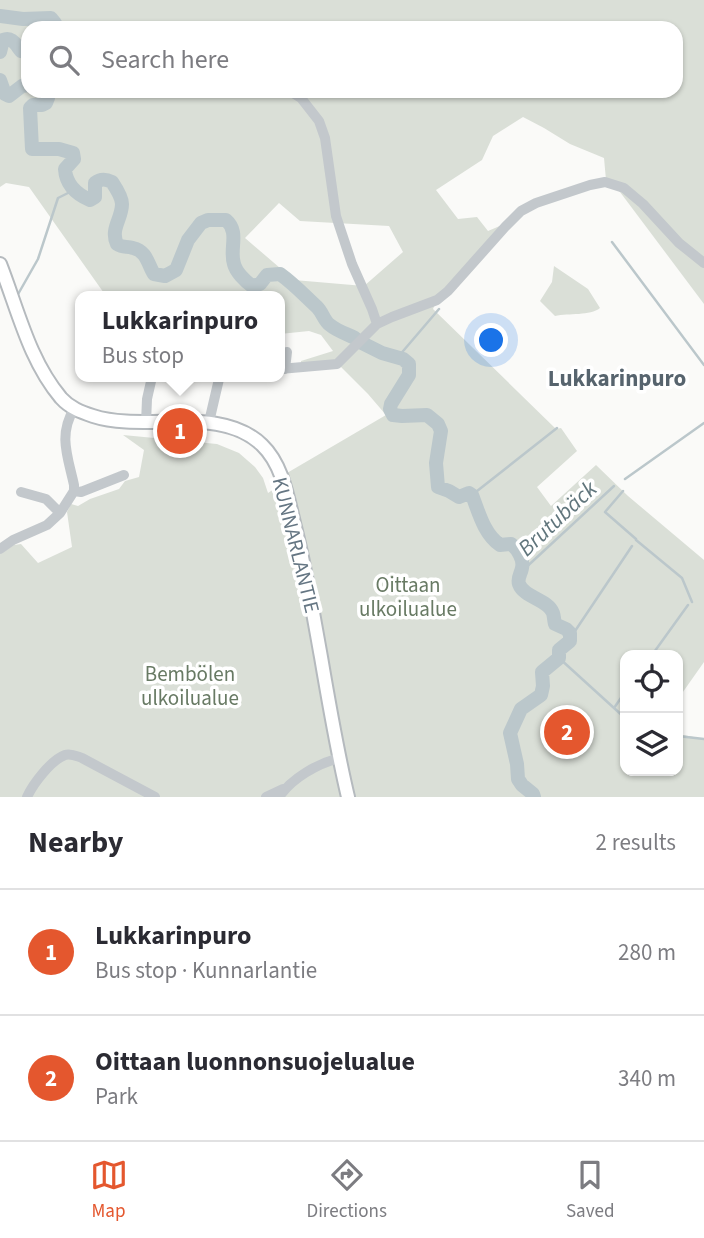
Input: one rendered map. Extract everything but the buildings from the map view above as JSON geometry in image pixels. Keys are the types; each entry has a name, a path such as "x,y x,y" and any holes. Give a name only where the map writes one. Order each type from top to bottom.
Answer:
{"main road":[{"name":"KUNNARLANTIE","path":"0,264 39,366 63,401 74,409 102,419 146,423 209,422 248,434 270,455 288,498 306,573 348,797"}],"street":[{"path":"301,98 318,121 325,138 336,216 377,324"},
{"path":"285,369 337,364 377,324 437,300 449,291 521,211 536,203 590,185 606,182 624,188 643,204 679,243 704,263"},
{"path":"285,360 287,352"},
{"path":"146,423 151,382"},
{"path":"209,422 218,382"},
{"path":"0,549 47,524 60,513 74,491 65,437 66,422 74,409"},
{"path":"56,444 65,437"},
{"path":"74,491 81,492 124,475"},
{"path":"21,492 46,499 60,513"},
{"path":"27,797 32,786 44,773 62,756 71,754 155,797"},
{"path":"267,797 282,794 312,769 339,758"}],"green space":[{"path":"0,0 704,0 704,304 620,192 606,180 604,158 570,144 523,117 493,136 482,160 436,190 458,219 477,217 488,231 502,225 437,300 433,309 556,429 561,428 577,451 537,487 551,506 596,465 628,496 704,560 704,662 683,692 683,650 620,650 620,776 683,776 683,735 704,739 704,797 0,797 0,554 14,545 21,544 38,563 72,547 67,512 71,504 78,506 119,489 125,481 139,477 144,450 123,435 217,444 239,453 255,467 263,478 268,493 277,487 287,473 386,415 341,367 301,366 301,361 333,351 321,335 309,331 285,333 285,291 102,291 29,187 6,183 0,187","holes":["279,203 300,221 389,226 403,252 364,286 294,280 245,238"]},
{"path":"554,266 588,289 600,308 585,313 555,316 540,301 552,282"}],"waterway":[{"path":"0,16 51,18 53,21"},
{"path":"0,52 3,40 6,39 21,51"},
{"path":"0,80 5,94 9,96 21,87"},
{"path":"48,98 46,103 30,108 32,149 59,149 73,153 74,159 65,169 67,180 76,192 90,200 95,197 95,183 99,180 112,182 122,204 115,234 117,244 141,252 154,274 165,276 176,270 188,240 201,223 208,220 226,220 233,235 234,264 247,282 252,286 260,284 267,275 280,274 317,307 328,323 355,338"},
{"path":"17,296 38,259 58,198 74,190"},
{"path":"612,242 704,365"},
{"path":"398,357 439,309"},
{"path":"362,343 403,359 409,364 409,375 391,404 393,415 427,415 438,424 441,431 436,463 438,487 459,497 469,493 472,495 490,535 500,545 511,544 520,555 522,570 519,582 522,589 550,608 555,624 570,633 570,641 559,650 559,658 542,672 541,695 521,709 510,733 518,779 534,797"},
{"name":"Brutubäck","path":"625,479 704,423"},
{"path":"472,495 557,428"},
{"name":"Brutubäck","path":"521,572 614,486"},
{"name":"Brutubäck","path":"623,491 605,512 636,539"},
{"path":"636,540 682,578 692,602"},
{"name":"Brutubäck","path":"571,637 632,546"},
{"path":"656,650 688,605"},
{"path":"559,658 620,713"},
{"path":"614,708 620,699"},
{"path":"683,737 704,739"}],"place":[{"name":"Lukkarinpuro","path":"180,431"},
{"name":"Oittaan luonnonsuojelualue","path":"567,732"}],"district":[{"name":"Lukkarinpuro","path":"617,378"}],"park label":[{"name":"Oittaan ulkoilualue","path":"408,597"},
{"name":"Bembölen ulkoilualue","path":"190,686"}]}
